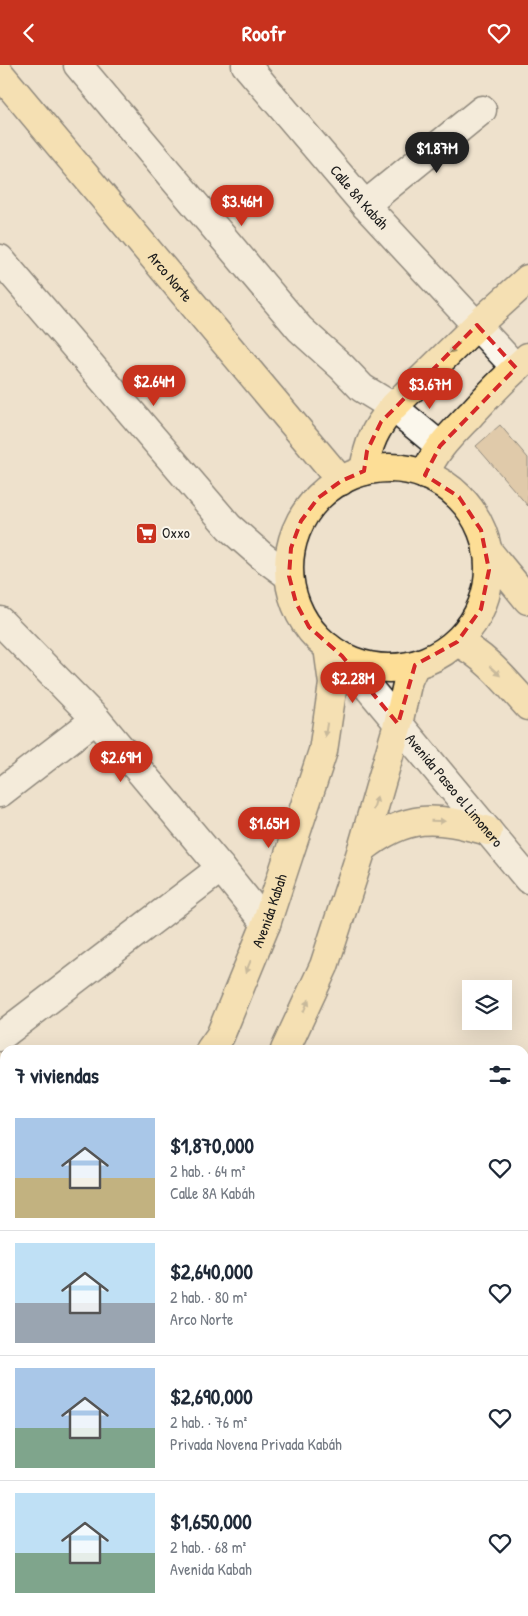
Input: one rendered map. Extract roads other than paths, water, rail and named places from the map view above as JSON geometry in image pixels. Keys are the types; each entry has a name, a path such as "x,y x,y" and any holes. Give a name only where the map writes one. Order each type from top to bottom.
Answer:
{"main road":[{"name":"Arco Norte","path":"0,74 353,476"},
{"path":"353,476 374,434 393,407 477,325 528,279"},
{"path":"425,475 430,461 440,446 522,363"},
{"path":"385,468 406,469 425,475 443,484 459,497 472,512 481,530 487,549 489,570 487,590 480,609 470,627 457,642 437,657 414,665 390,669 365,665 334,652 309,627 296,603 290,576 291,548 301,521 318,498 353,476 385,468"},
{"path":"487,549 528,600"},
{"path":"457,642 470,648 500,675 528,706"},
{"name":"Avenida Kabah","path":"214,1045 220,1036 266,924 323,751 334,685 334,652"},
{"path":"287,1045 324,966 362,849 414,665"},
{"path":"362,849 393,829 427,820 444,820 488,831"}],"street":[{"path":"78,65 300,329 362,388 393,407 440,446"},
{"name":"Calle 8A Kabáh","path":"259,69 365,205 477,325 522,363"},
{"path":"365,205 482,110"},
{"path":"0,259 229,527 262,556 290,576"},
{"path":"0,621 96,719 266,924"},
{"name":"Avenida Paseo el Limonero","path":"334,652 398,724 528,879"},
{"path":"0,793 96,719"},
{"path":"0,1037 221,868"}],"place":[{"name":"Oxxo","path":"146,533"}]}
